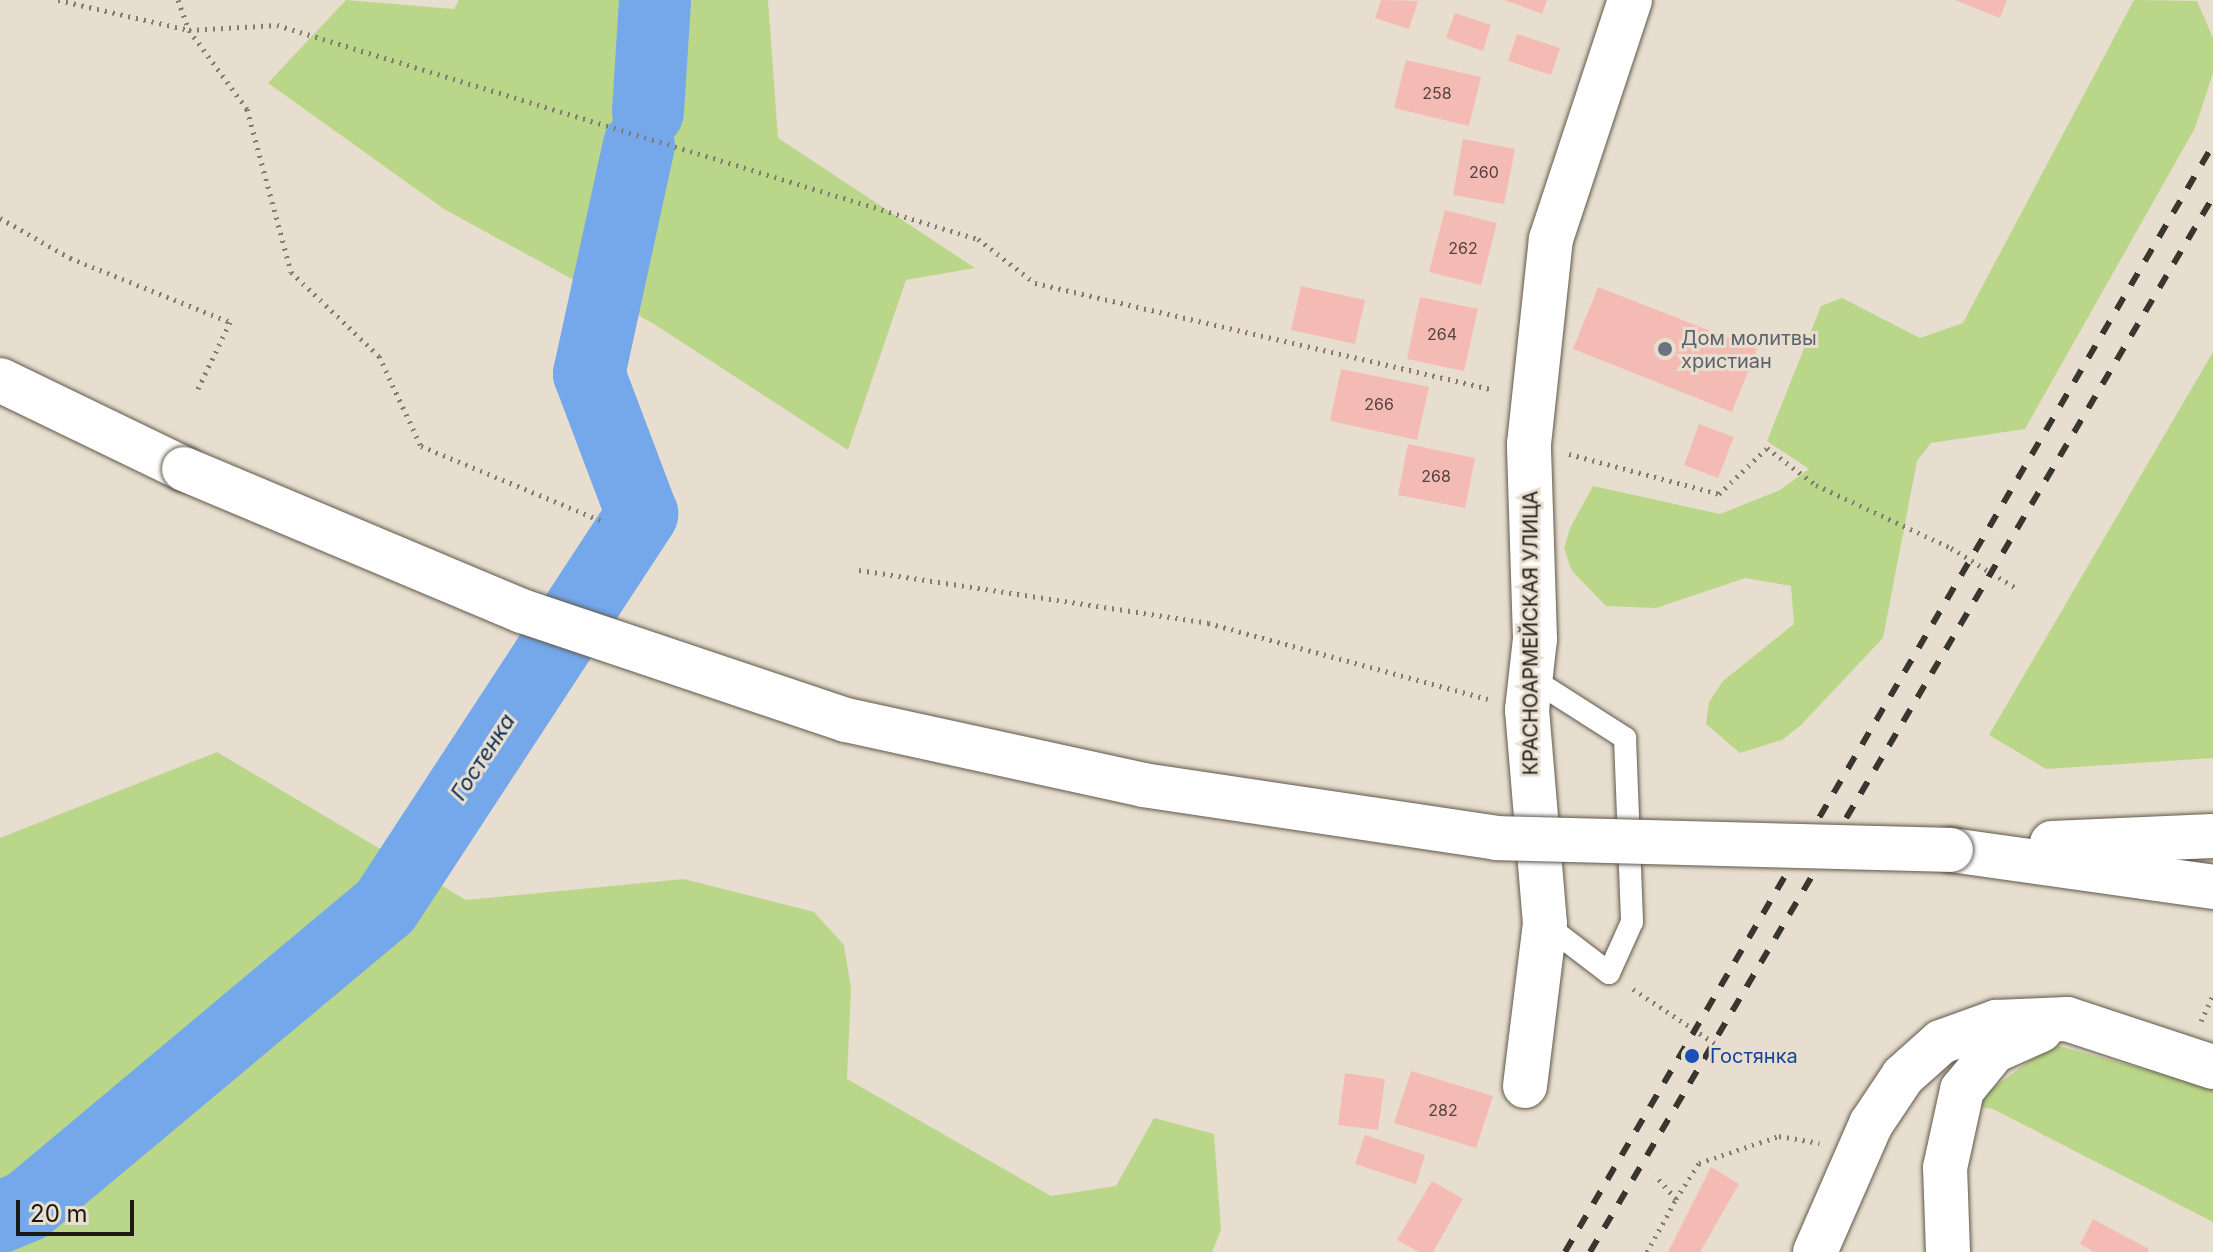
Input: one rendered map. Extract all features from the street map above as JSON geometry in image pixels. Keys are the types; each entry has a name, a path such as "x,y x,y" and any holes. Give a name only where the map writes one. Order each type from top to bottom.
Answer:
{"main road":[{"name":"КРАСНОАРМЕЙСКАЯ УЛИЦА","path":"1525,1086 1545,924 1530,695 1529,444 1551,239 1630,0"},
{"path":"0,380 184,469 522,611 846,720 1143,785 1496,838 1951,850 2213,836"},
{"path":"1951,850 2213,887"},
{"path":"1815,1252 1871,1124 1903,1076 1941,1042 1996,1022 2067,1019 2205,1048"},
{"path":"1948,1252 1945,1168 1962,1090 1994,1051 2067,1019"}],"lane":[{"path":"1530,695 1625,738 1632,922 1609,973 1545,924"}],"path":[{"path":"58,0 189,30 277,25 978,239 1035,283 1534,400"},
{"path":"178,0 189,30 247,109 291,272 379,356 421,446 600,520"},
{"path":"0,218 70,258 230,322 197,391"},
{"path":"1529,444 1719,494 1767,448 1816,485 1951,548 2016,588"},
{"path":"859,570 1208,623 1530,695"},
{"path":"1609,973 1728,1052"},
{"path":"2205,1048 2213,995"},
{"path":"1647,1252 1699,1163 1779,1136 1824,1144"},
{"path":"1655,1175 1676,1199"}],"green space":[{"path":"346,0 454,9 459,0 768,0 778,138 975,268 906,280 848,450 654,324 444,209 268,83"},
{"path":"2134,0 2197,1 2213,38 2213,73 2195,128 2025,429 1931,443 1917,461 1883,638 1801,725 1782,740 1740,753 1706,724 1709,702 1723,681 1794,624 1791,586 1745,578 1656,608 1606,606 1572,571 1564,549 1570,528 1593,486 1720,514 1780,490 1809,469 1767,441 1821,306 1842,298 1920,338 1963,323"},
{"path":"2213,352 2213,758 2046,769 1989,735"},
{"path":"217,752 466,900 684,879 814,912 844,945 851,988 847,1079 1051,1196 1116,1186 1154,1118 1214,1134 1221,1230 1212,1252 0,1252 0,838"},
{"path":"2052,1044 2213,1088 2213,1222 1993,1109 1970,1105"}],"building":[{"path":"1381,0 1418,1 1409,29 1375,18"},
{"path":"1504,0 1547,0 1542,14"},
{"path":"1955,0 2007,0 2000,18"},
{"path":"1455,13 1491,25 1483,51 1446,38"},
{"path":"1517,34 1560,48 1551,75 1508,61"},
{"path":"1406,60 1481,77 1469,126 1394,108"},
{"path":"1463,139 1515,149 1504,204 1453,195"},
{"path":"1445,210 1497,223 1481,285 1429,272"},
{"path":"1301,286 1365,300 1355,344 1291,330"},
{"name":"Дом молитвы христиан","path":"1598,287 1757,349 1732,412 1573,349"},
{"path":"1420,297 1478,309 1464,371 1407,359"},
{"path":"1341,369 1429,387 1417,440 1330,421"},
{"path":"1699,424 1734,437 1718,478 1684,465"},
{"path":"1408,444 1475,458 1465,508 1398,495"},
{"path":"1411,1071 1493,1096 1476,1148 1394,1123"},
{"path":"1345,1073 1385,1079 1378,1130 1338,1125"},
{"path":"1365,1135 1425,1155 1416,1184 1355,1164"},
{"path":"1711,1167 1739,1184 1700,1252 1668,1252"},
{"path":"1432,1181 1463,1199 1433,1252 1419,1252 1397,1240"},
{"path":"2093,1219 2149,1249 2147,1252 2094,1252 2080,1244"}],"waterway":[{"name":"Гостенка","path":"648,112 655,0"},
{"name":"Гостенка","path":"0,1217 27,1206 385,907 642,514 589,374 639,145"}],"railway":[{"path":"1565,1252 2213,145"},
{"path":"1590,1252 2213,197"}],"place":[{"name":"Дом молитвы христиан","path":"1665,349"},
{"name":"Гостянка","path":"1692,1056"}]}
